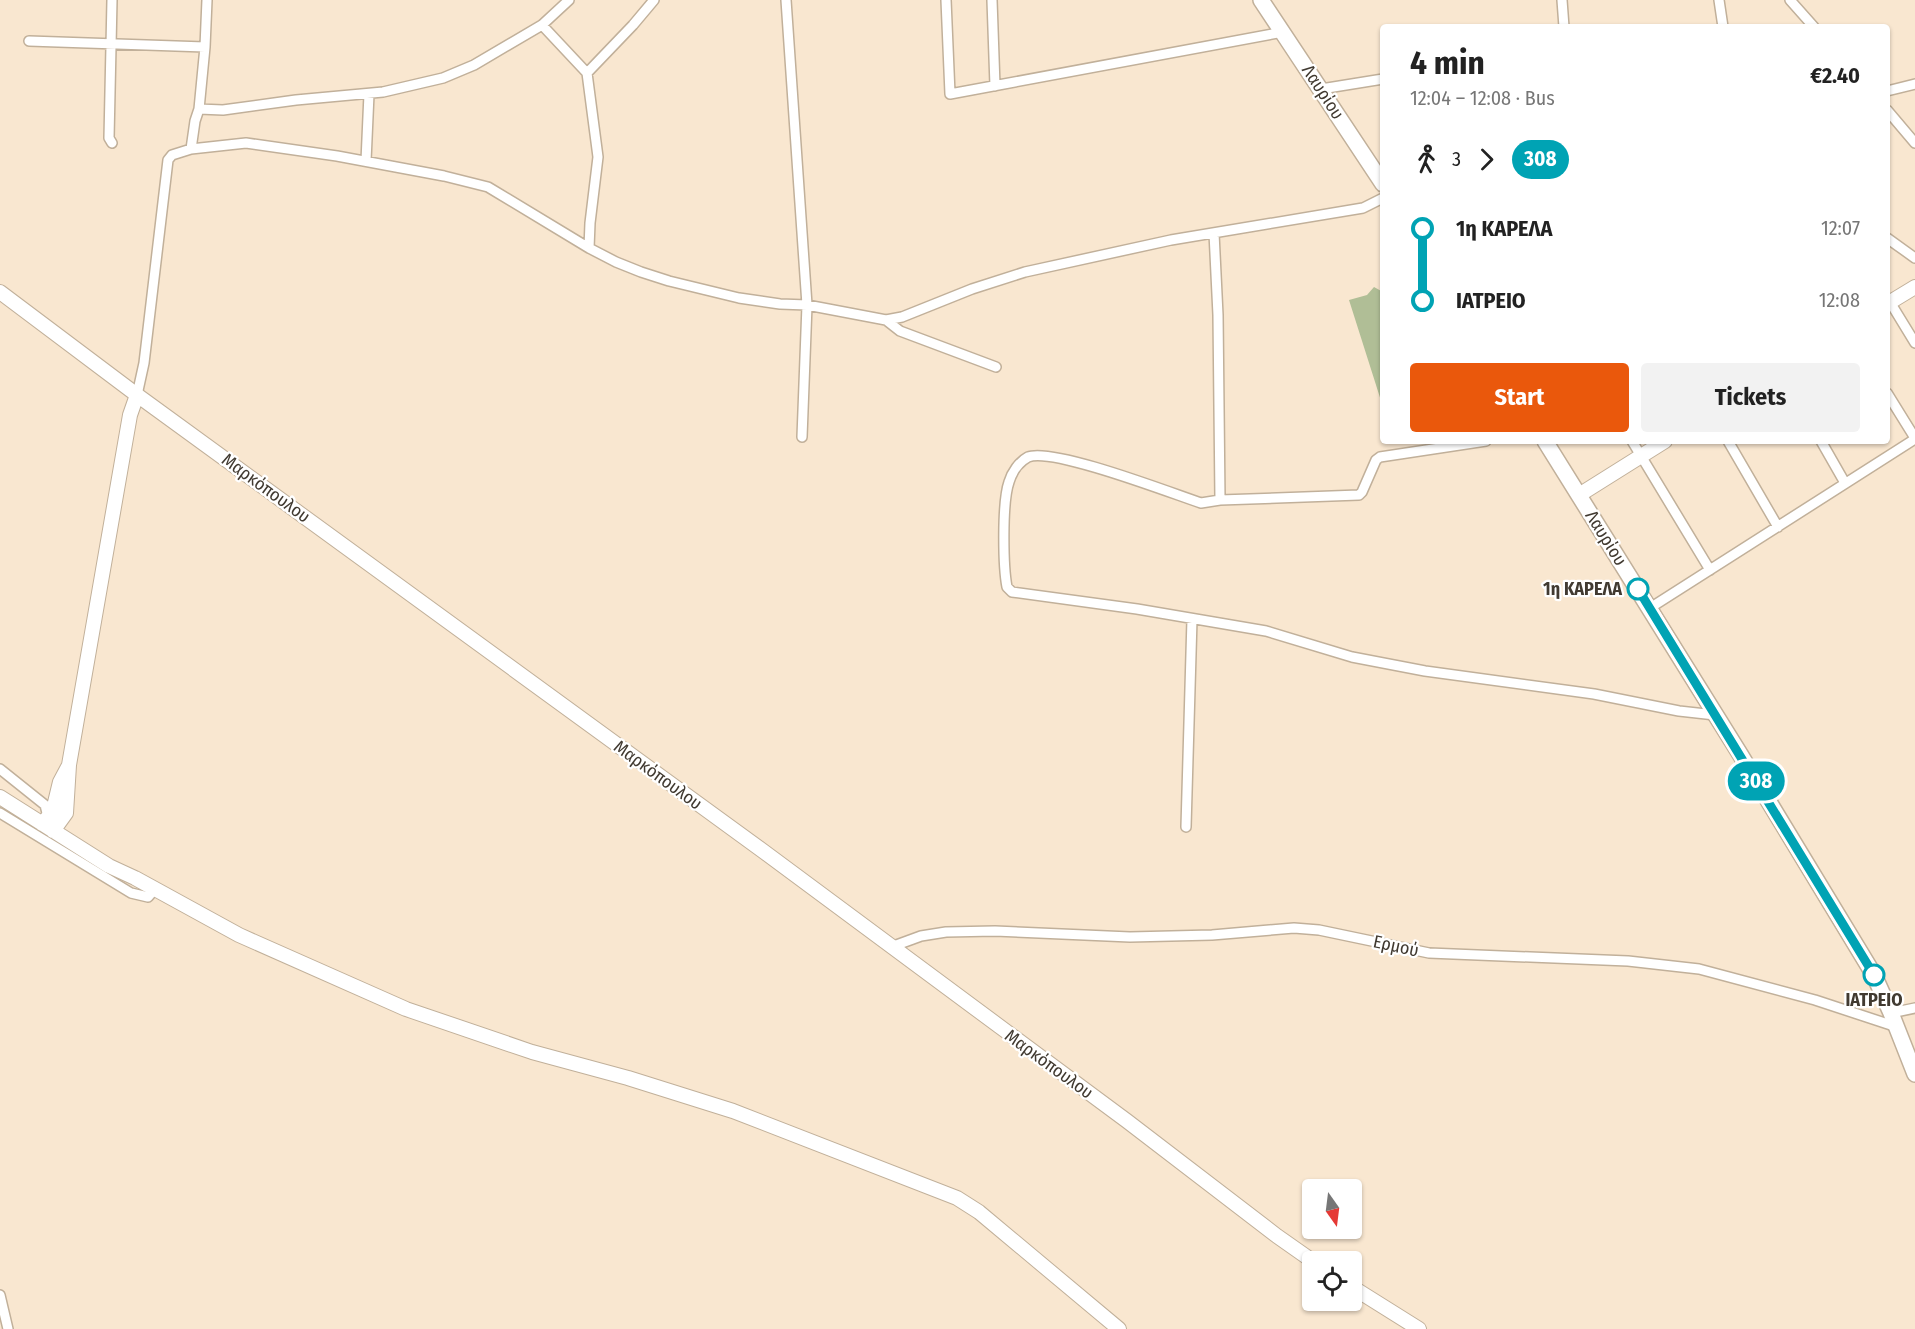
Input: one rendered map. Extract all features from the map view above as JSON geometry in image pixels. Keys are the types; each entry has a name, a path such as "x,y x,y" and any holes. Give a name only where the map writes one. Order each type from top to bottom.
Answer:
{"main road":[{"name":"Λαυρίου","path":"1261,0 1380,179"},
{"name":"Λαυρίου","path":"1547,444 1874,975 1915,1074"}],"street":[{"path":"112,0 110,45 110,138 112,143"},
{"path":"191,149 199,109 207,0"},
{"path":"587,73 654,0"},
{"path":"786,0 807,305 802,437"},
{"path":"946,0 950,94 1283,32"},
{"path":"992,0 994,86"},
{"path":"1562,0 1564,24"},
{"path":"1719,0 1723,24"},
{"path":"1790,0 1811,24"},
{"path":"199,109 223,110 296,100 369,94 443,78 474,65 542,26 564,2"},
{"path":"542,26 587,73 598,157 589,248"},
{"path":"29,41 205,47"},
{"path":"1321,89 1380,79"},
{"path":"1890,90 1915,84"},
{"path":"366,161 369,94"},
{"path":"1890,113 1915,142"},
{"path":"50,824 66,813 69,765 130,415 144,363 168,160 172,155 191,149 246,143 287,147 444,176 488,187 589,248 616,262 669,281 739,298 807,305 886,321 900,331 996,368"},
{"path":"886,321 1025,272 1171,240 1363,208 1380,200"},
{"path":"1214,233 1218,315 1220,500"},
{"path":"1890,240 1915,258"},
{"path":"1890,302 1915,287"},
{"name":"Μαρκόπουλου","path":"0,292 1127,1121 1302,1254"},
{"path":"1890,305 1915,343"},
{"path":"1650,608 1915,439 1890,398"},
{"path":"1466,444 1380,457 1376,460 1359,495 1220,500 1200,503 1067,459 1041,455 1029,457 1017,466 1009,482 1005,506 1007,587 1012,592 1137,609 1266,631 1352,657 1429,672 1594,694 1679,711 1715,715"},
{"path":"1634,444 1710,570"},
{"path":"1579,495 1660,444"},
{"path":"1730,444 1778,527"},
{"path":"1823,444 1845,483"},
{"path":"1186,827 1192,619"},
{"path":"0,769 45,805 50,824"},
{"path":"0,787 110,866 239,935 429,1018 532,1052 628,1078 733,1111 957,1198 979,1212 1119,1329"},
{"path":"0,797 50,824"},
{"path":"0,813 131,893 148,897 155,889"},
{"name":"Ερμού","path":"891,947 921,936 946,932 995,931 1130,937 1212,935 1294,928 1318,930 1430,953 1628,961 1699,969 1894,1020"},
{"path":"1894,1020 1915,1008"},
{"path":"1362,1293 1419,1329"},
{"path":"0,1295 8,1329"}],"green space":[{"path":"1374,287 1380,290 1380,398 1349,300 1367,295"}],"bus line":[{"name":"308","path":"1638,589 1874,975"}],"place":[{"name":"1η ΚΑΡΕΛΑ","path":"1638,589"},
{"name":"ΙΑΤΡΕΙΟ","path":"1874,975"}]}
